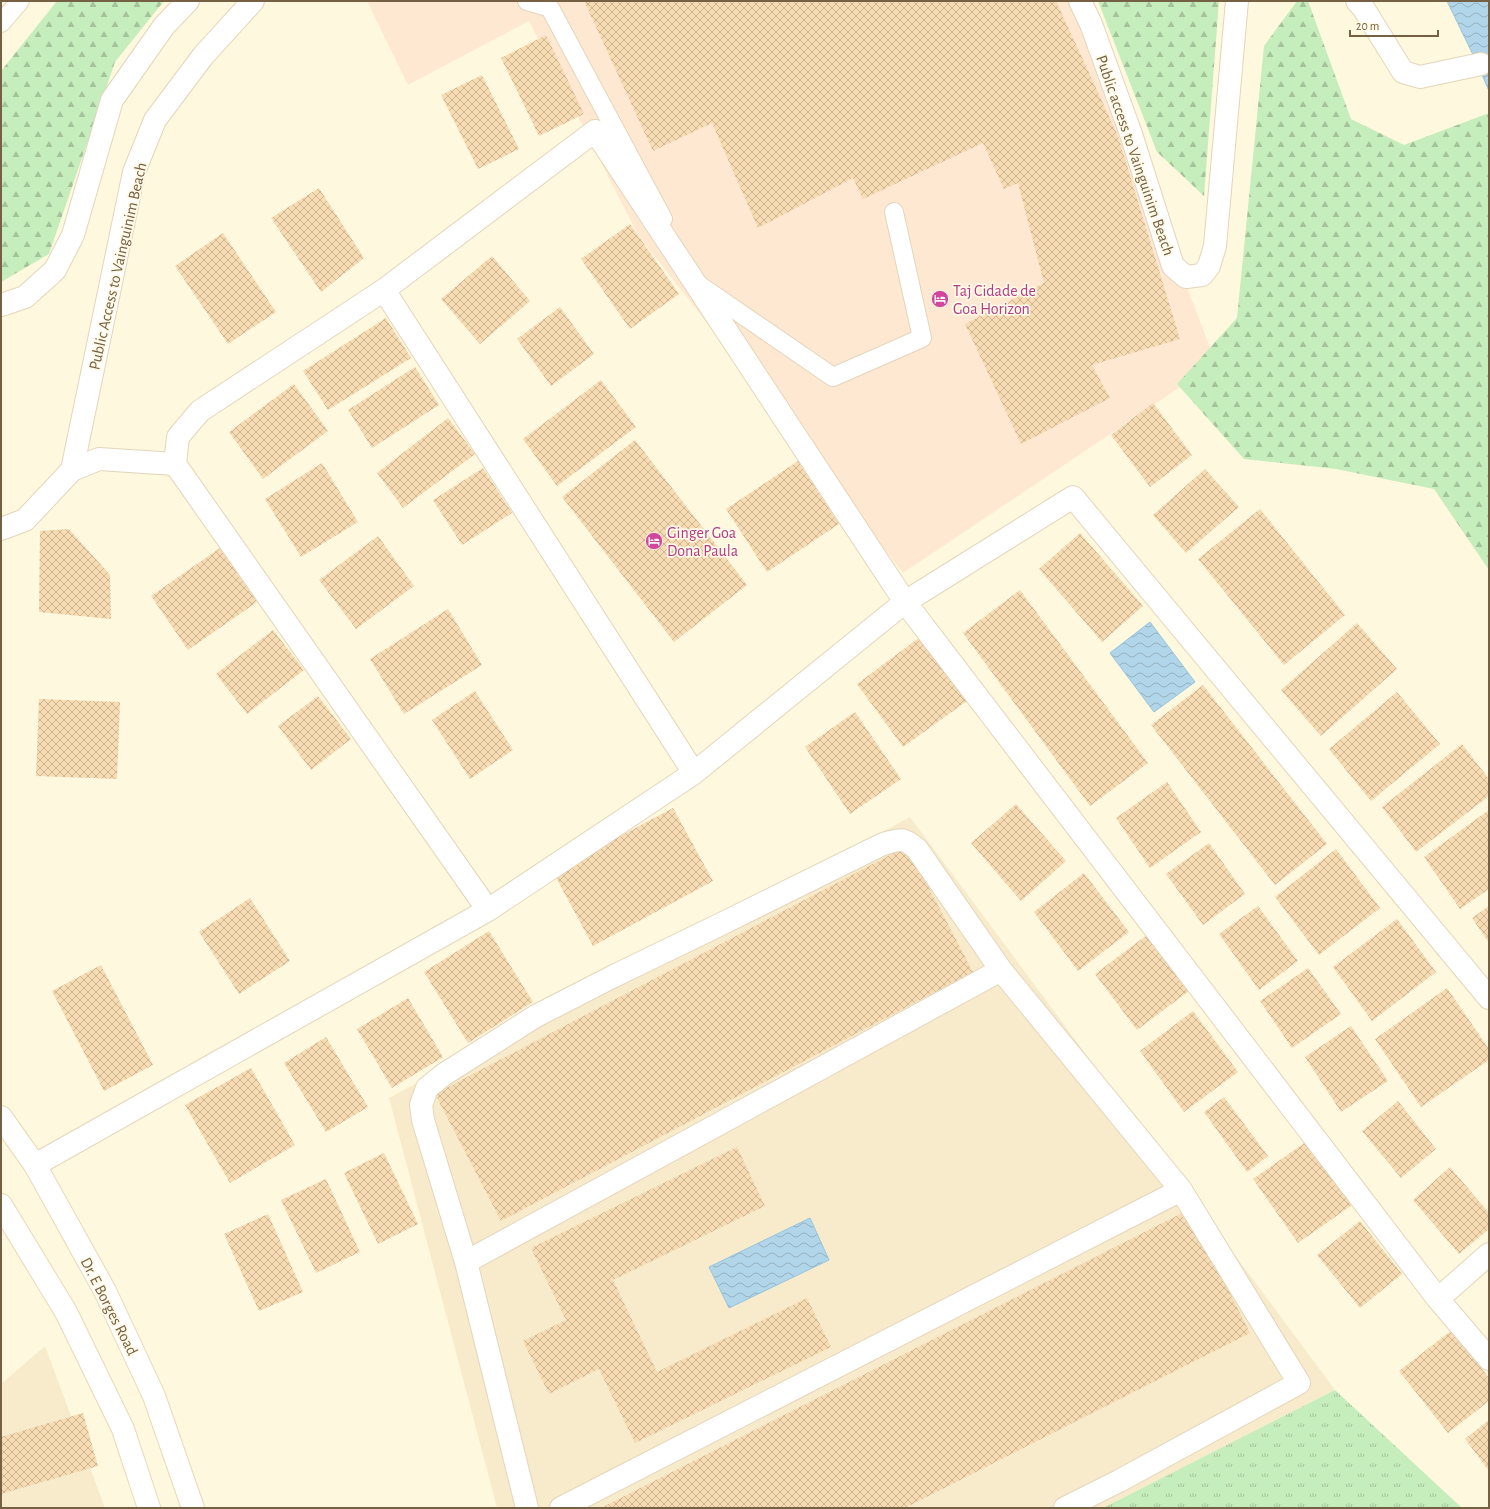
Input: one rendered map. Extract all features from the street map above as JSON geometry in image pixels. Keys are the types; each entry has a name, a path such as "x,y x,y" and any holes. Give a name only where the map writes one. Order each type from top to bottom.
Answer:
{"street":[{"path":"1,305 24,297 55,270 73,234 112,100 164,26 188,1"},
{"name":"Public Access to Vainguinim Beach","path":"72,470 134,172 155,120 203,56 253,1"},
{"name":"Public access to Vainguinim Beach","path":"1080,1 1091,24 1131,134 1173,266 1186,277 1202,275 1209,266 1215,246 1237,1"},
{"path":"1357,1 1364,9 1403,72 1420,77 1481,64"},
{"path":"488,910 175,464 178,437 200,411 384,290 595,131 905,602 1438,1299 1489,1359"},
{"path":"384,290 694,773"},
{"path":"1,529 25,520 72,470 99,459 175,464"},
{"path":"34,1165 488,910 694,773 905,602 1073,497 1489,998"},
{"path":"527,1508 466,1262 423,1120 421,1105 427,1088 443,1074 536,1016 883,844 896,840 906,840 917,849 1001,970 1180,1190 1299,1383 1126,1478 1066,1508"},
{"path":"466,1262 1001,970"},
{"name":"Dr. E Borges Road","path":"1,1117 34,1165 105,1291 154,1396 193,1508"},
{"path":"561,1508 1180,1190"},
{"path":"1,1205 73,1326 123,1429 149,1508"},
{"path":"1438,1299 1489,1254"}],"lane":[{"path":"1,23 20,1"},
{"path":"527,1 550,8 700,286 833,377 922,338 894,212"}],"shaded area":[{"name":"Taj Cidade de Goa Horizon","path":"367,1 1078,1 1216,363 903,573 638,235 529,21 408,85"},
{"path":"910,817 1335,1390 1103,1508 497,1508 389,1098"},
{"path":"45,1346 105,1508 1,1508 1,1384"}],"green space":[{"path":"57,1 164,1 115,62 49,254 1,282 1,71"},
{"path":"1098,1 1219,1 1204,196 1157,152"},
{"path":"1297,1 1308,1 1351,119 1404,145 1489,113 1489,570 1434,489 1336,469 1244,459 1177,384 1237,318 1264,46"},
{"path":"1335,1390 1462,1508 1103,1508"}],"water":[{"path":"1447,1 1489,1 1489,91 1477,63"},
{"path":"1150,622 1195,682 1154,712 1110,653"},
{"path":"810,1218 829,1260 729,1308 709,1267"}],"building":[{"path":"584,1 1056,1 1118,136 1180,339 1092,365 1110,398 1021,444 965,324 1044,283 1018,183 1004,189 983,143 863,199 853,178 758,228 712,123 653,151"},
{"path":"546,35 584,114 539,136 501,58"},
{"path":"482,75 519,149 478,169 441,95"},
{"path":"319,188 364,258 321,292 271,218"},
{"path":"630,224 679,294 630,329 581,259"},
{"path":"223,233 276,312 228,344 175,266"},
{"path":"492,256 530,301 480,344 441,299"},
{"path":"560,307 594,354 551,386 517,339"},
{"path":"386,318 411,358 328,410 303,371"},
{"path":"415,367 439,405 372,448 348,410"},
{"path":"601,380 636,427 557,486 523,439"},
{"path":"294,384 328,431 263,479 229,432"},
{"path":"1153,403 1192,455 1150,487 1111,435"},
{"path":"448,418 475,454 403,508 377,473"},
{"name":"Ginger Goa Dona Paula","path":"635,440 747,585 674,642 562,497"},
{"path":"798,461 839,524 767,572 726,509"},
{"path":"322,463 358,522 301,557 265,499"},
{"path":"483,468 512,513 462,545 433,500"},
{"path":"1205,469 1239,507 1186,553 1153,515"},
{"path":"1260,509 1345,615 1284,665 1198,559"},
{"path":"69,529 110,575 111,619 39,612 40,531"},
{"path":"1080,533 1143,606 1102,642 1039,569"},
{"path":"378,536 414,586 356,629 319,580"},
{"path":"220,548 257,602 188,650 151,596"},
{"path":"1020,590 1148,763 1090,806 963,633"},
{"path":"448,609 482,665 404,714 370,659"},
{"path":"1357,623 1397,669 1321,736 1281,690"},
{"path":"273,630 304,670 247,714 216,674"},
{"path":"920,637 967,701 903,747 857,684"},
{"path":"1203,685 1327,844 1275,885 1151,725"},
{"path":"475,691 513,750 470,779 432,720"},
{"path":"1397,692 1440,744 1371,801 1329,749"},
{"path":"318,696 351,739 311,770 278,726"},
{"path":"39,699 120,702 117,779 36,776"},
{"path":"855,712 901,779 850,814 805,747"},
{"path":"1462,744 1489,779 1489,796 1416,852 1382,807"},
{"path":"1167,782 1201,832 1150,868 1116,818"},
{"path":"1016,804 1066,861 1021,901 971,843"},
{"path":"673,808 713,881 593,946 553,872"},
{"path":"1489,810 1489,889 1460,909 1424,857"},
{"path":"1209,843 1245,894 1203,925 1166,874"},
{"path":"907,846 973,972 501,1221 435,1094"},
{"path":"1336,849 1380,908 1319,955 1275,897"},
{"path":"1084,873 1129,932 1078,971 1034,912"},
{"path":"250,898 290,961 239,994 199,932"},
{"path":"1258,906 1298,961 1259,990 1219,934"},
{"path":"1489,906 1489,943 1472,918"},
{"path":"1397,919 1436,972 1372,1021 1333,967"},
{"path":"489,931 533,1002 468,1043 424,972"},
{"path":"1147,935 1189,991 1137,1030 1095,974"},
{"path":"101,965 153,1065 104,1091 52,991"},
{"path":"1308,968 1341,1014 1292,1048 1260,1001"},
{"path":"1447,988 1489,1049 1489,1060 1421,1107 1375,1039"},
{"path":"408,998 443,1057 392,1088 357,1029"},
{"path":"1193,1011 1238,1072 1184,1112 1140,1051"},
{"path":"1351,1026 1388,1081 1341,1112 1305,1057"},
{"path":"326,1037 368,1107 326,1132 284,1063"},
{"path":"251,1068 295,1145 230,1183 185,1105"},
{"path":"1224,1097 1268,1156 1247,1172 1204,1112"},
{"path":"1398,1101 1436,1149 1401,1178 1362,1131"},
{"path":"1310,1139 1355,1203 1298,1243 1253,1179"},
{"path":"737,1147 765,1206 613,1280 657,1372 807,1298 831,1347 635,1443 599,1369 549,1394 523,1341 566,1320 531,1248"},
{"path":"384,1153 418,1224 378,1244 344,1173"},
{"path":"1450,1167 1489,1213 1489,1229 1459,1254 1413,1200"},
{"path":"326,1179 360,1252 316,1273 281,1200"},
{"path":"1188,1210 1250,1333 905,1508 601,1508"},
{"path":"268,1214 303,1292 259,1311 224,1234"},
{"path":"1360,1221 1402,1274 1360,1308 1317,1255"},
{"path":"1452,1330 1489,1378 1489,1401 1448,1433 1399,1371"},
{"path":"83,1413 98,1466 1,1494 1,1437"},
{"path":"1489,1420 1489,1471 1465,1439"}],"place":[{"name":"Taj Cidade de Goa Horizon","path":"940,299"},
{"name":"Ginger Goa Dona Paula","path":"654,541"}]}
